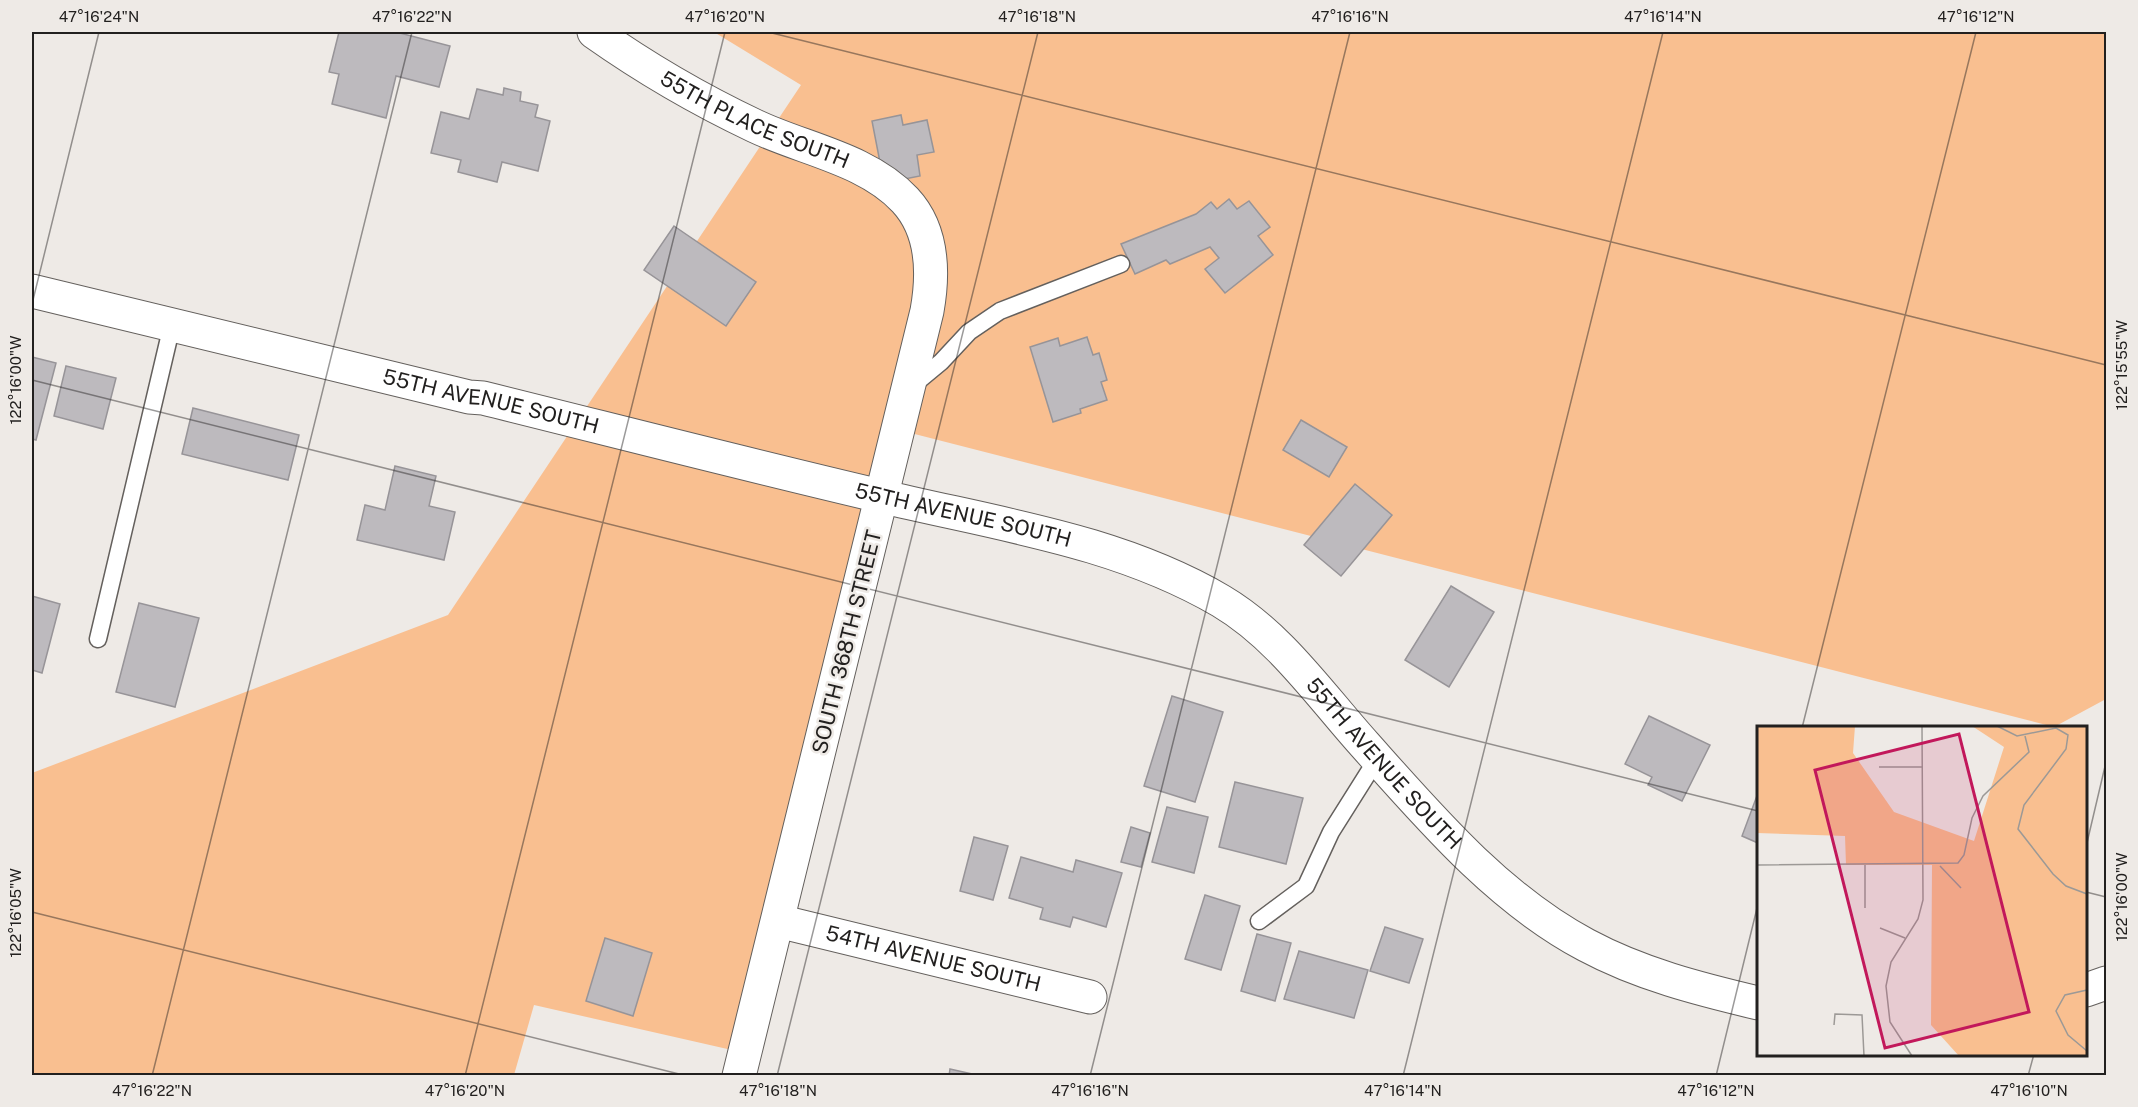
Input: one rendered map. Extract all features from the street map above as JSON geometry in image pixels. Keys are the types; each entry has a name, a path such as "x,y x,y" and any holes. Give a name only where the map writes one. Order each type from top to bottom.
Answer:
{"street":[{"name":"55TH PLACE SOUTH","path":"594,32 688,92 757,127 872,176 896,191 913,210"},
{"name":"SOUTH 368TH STREET","path":"739,1076 883,497 932,282 928,244 920,220 913,210"},
{"name":"55TH AVENUE SOUTH","path":"32,291 469,397 495,400 1078,543 1133,560 1203,591 1238,612 1266,636 1301,670 1377,759 1465,852 1526,906 1554,926 1595,950 1652,974 1757,1004"},
{"name":"54TH AVENUE SOUTH","path":"778,921 1090,997"},
{"path":"2087,989 2106,983"}],"lane":[{"path":"909,388 941,362 969,332 1000,311 1121,264"},
{"path":"98,639 172,325"},
{"path":"1259,921 1306,886 1331,832 1377,759"}],"shaded area":[{"path":"714,32 2106,32 2106,699 2056,726 2050,726 899,430 745,1053 534,1005 514,1075 32,1076 32,773 448,615 801,85"}],"building":[{"path":"339,32 396,32 450,46 439,87 396,76 386,118 332,104 339,74 329,72"},
{"path":"504,88 521,92 520,101 538,105 535,117 550,121 538,171 502,162 497,182 458,172 461,160 431,153 441,112 469,119 477,89 503,95"},
{"path":"901,115 903,125 927,120 934,152 917,155 920,176 884,183 872,121"},
{"path":"1229,199 1237,209 1249,201 1270,227 1258,236 1273,255 1225,293 1205,269 1219,258 1210,247 1170,264 1166,260 1135,274 1121,244 1196,214 1211,202 1217,209"},
{"path":"674,226 756,282 726,326 644,270"},
{"path":"1087,337 1093,355 1099,353 1107,380 1101,382 1107,400 1080,409 1081,413 1053,422 1030,347 1058,338 1060,346"},
{"path":"32,357 56,363 36,440 32,439"},
{"path":"66,366 116,378 103,429 54,416"},
{"path":"193,408 299,435 288,480 182,454"},
{"path":"1301,420 1347,447 1329,477 1283,450"},
{"path":"395,466 436,476 429,506 455,512 444,560 357,540 365,505 385,510"},
{"path":"1355,484 1392,515 1341,576 1304,545"},
{"path":"1451,586 1494,612 1449,687 1405,660"},
{"path":"32,596 60,604 42,673 32,670"},
{"path":"139,603 199,618 175,707 116,692"},
{"path":"1172,696 1223,712 1195,802 1144,786"},
{"path":"1649,716 1710,745 1682,801 1648,785 1652,777 1625,764"},
{"path":"1235,782 1303,798 1286,864 1219,847"},
{"path":"1757,796 1757,843 1742,836"},
{"path":"1167,807 1208,817 1194,873 1152,862"},
{"path":"1131,827 1150,833 1141,867 1121,862"},
{"path":"974,837 1008,846 993,900 960,891"},
{"path":"1021,857 1073,872 1076,860 1122,873 1106,927 1073,917 1070,927 1040,919 1043,908 1009,898"},
{"path":"1205,895 1240,906 1221,970 1185,959"},
{"path":"1385,927 1423,939 1409,983 1370,971"},
{"path":"1257,934 1291,943 1275,1001 1241,991"},
{"path":"605,938 652,953 633,1016 586,1001"},
{"path":"1299,951 1368,970 1354,1018 1284,999"},
{"path":"950,1069 981,1076 949,1076"}]}
